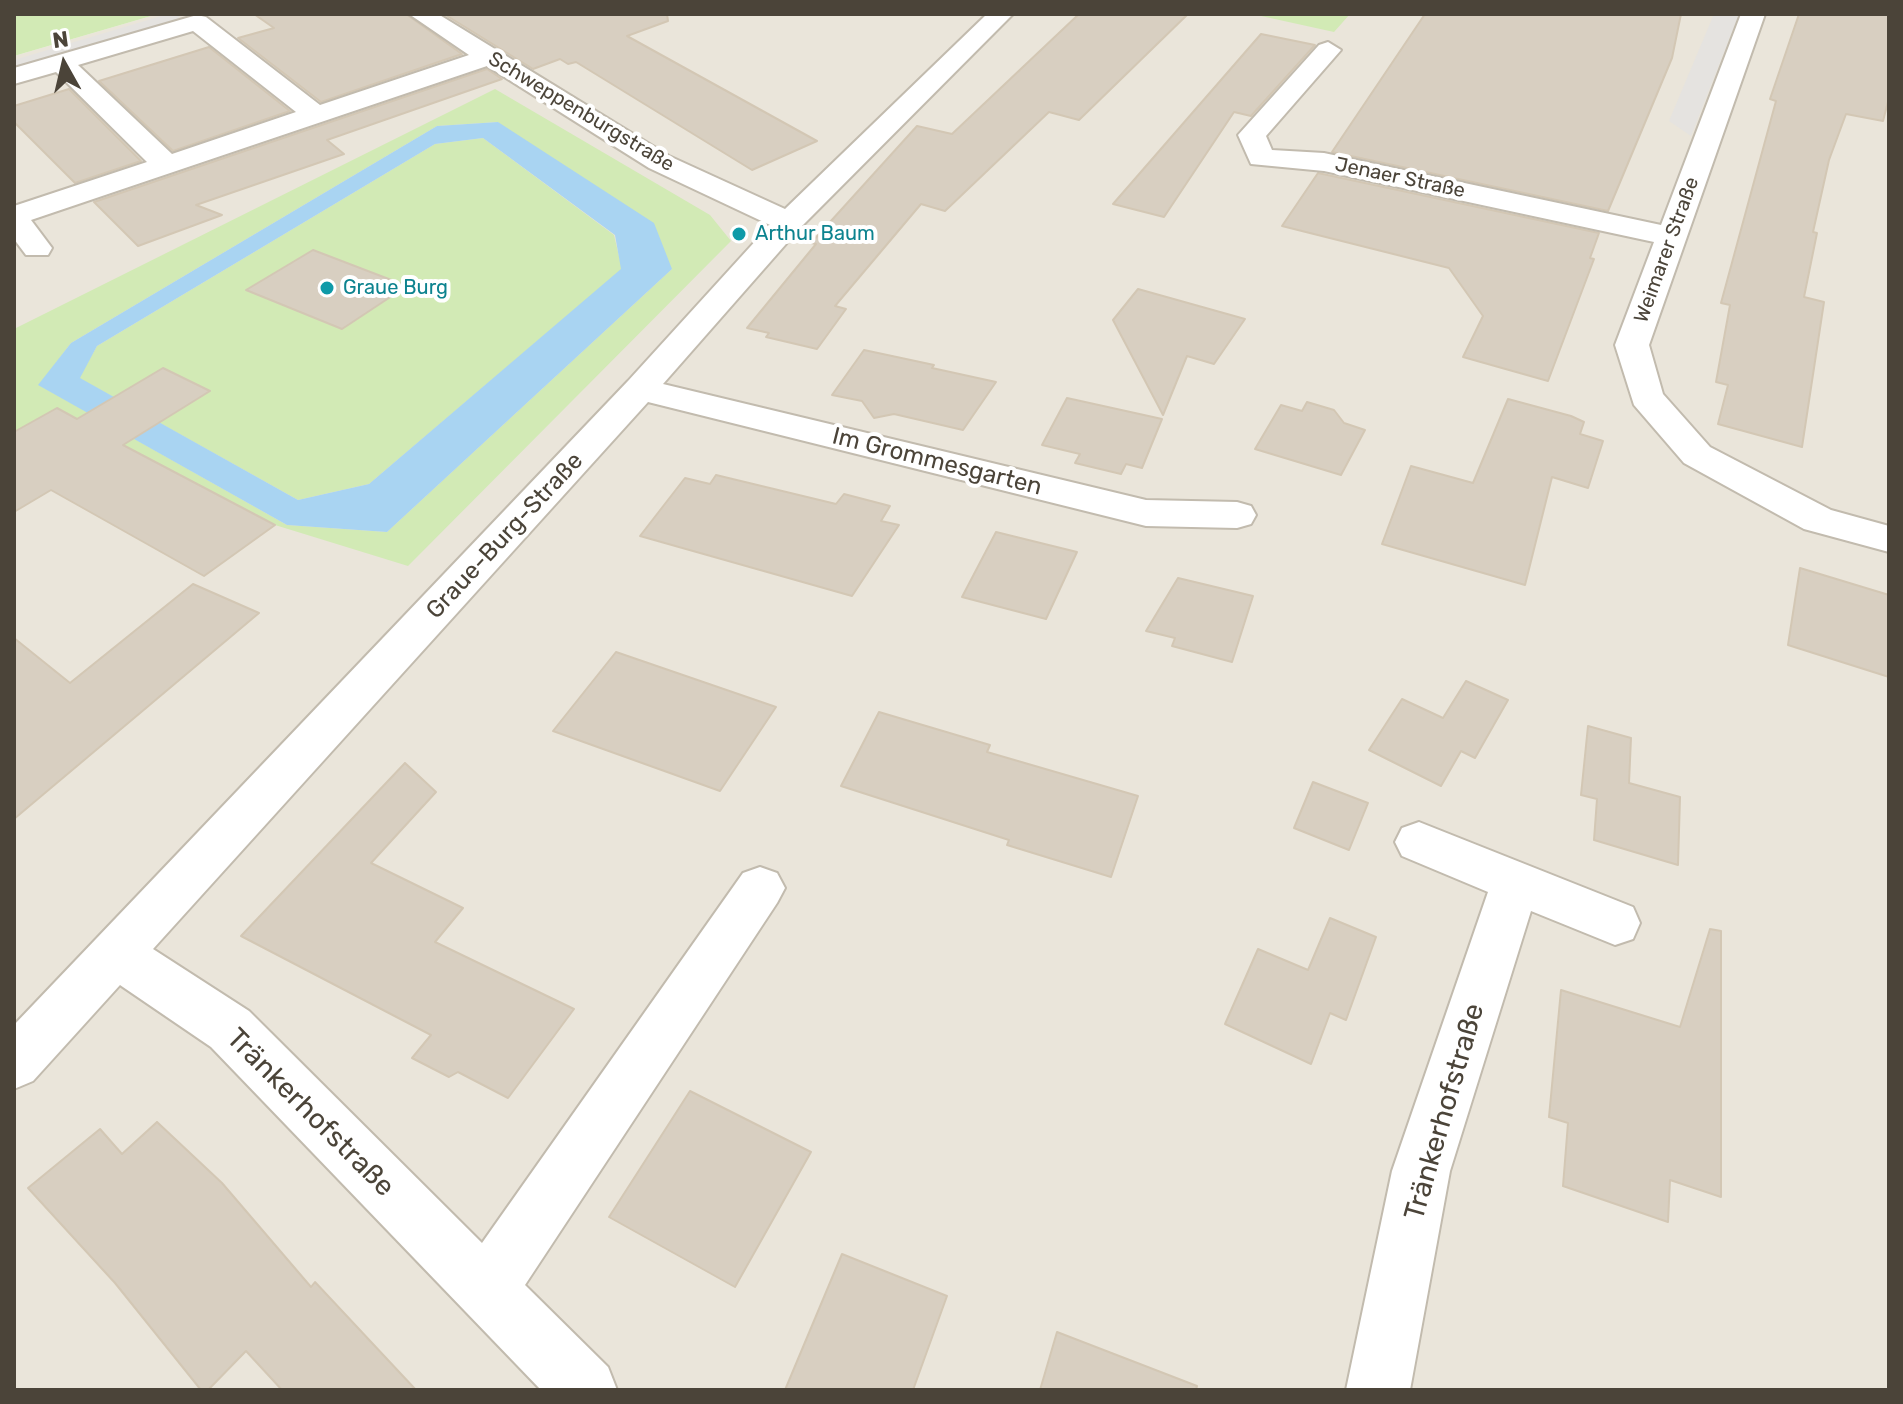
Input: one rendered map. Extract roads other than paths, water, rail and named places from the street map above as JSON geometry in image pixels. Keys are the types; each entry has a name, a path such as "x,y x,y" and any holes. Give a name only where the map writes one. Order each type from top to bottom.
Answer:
{"street":[{"name":"Schweppenburgstraße","path":"421,14 659,162 789,222"},
{"name":"Weimarer Straße","path":"1753,14 1632,345 1646,397 1697,455 1818,520 1889,539"},
{"name":"Graue-Burg-Straße","path":"14,1063 118,955 640,389 789,222 996,15"},
{"path":"14,76 197,22 316,115"},
{"name":"Jenaer Straße","path":"1328,50 1252,135 1261,158 1324,162 1672,237"},
{"path":"37,248 14,217 488,57"},
{"path":"60,62 167,165"},
{"name":"Im Grommesgarten","path":"640,389 1146,513 1237,515"},
{"path":"1419,842 1615,923"},
{"name":"Tränkerhofstraße","path":"1378,1390 1421,1171 1515,884"},
{"path":"486,1290 760,888"},
{"name":"Tränkerhofstraße","path":"118,955 230,1029 585,1390"}],"water":[{"path":"498,122 654,223 672,269 387,532 287,525 38,385 71,343 437,126","holes":["483,138 615,235 621,269 369,484 298,500 80,378 97,346 435,144"]}],"place":[{"name":"Arthur Baum","path":"739,234"},
{"name":"Graue Burg","path":"327,288"}]}
